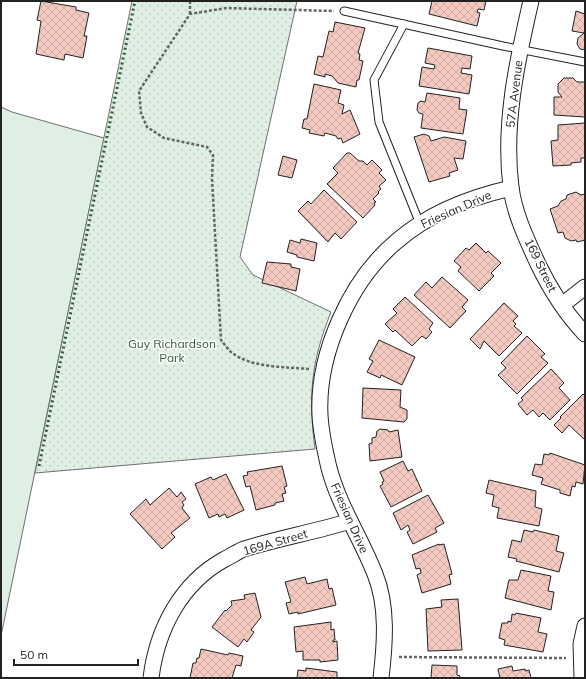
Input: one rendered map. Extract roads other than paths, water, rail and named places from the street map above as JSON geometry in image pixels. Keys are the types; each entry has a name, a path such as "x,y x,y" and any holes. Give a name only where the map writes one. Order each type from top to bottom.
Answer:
{"street":[{"name":"57A Avenue","path":"511,188 510,129 512,99 520,50 531,1"},
{"name":"Friesian Drive","path":"381,678 384,618 382,602 375,574 338,496 330,469 320,415 321,388 330,347 340,319 361,282 378,259 397,241 420,224 487,193 511,188"},
{"name":"169 Street","path":"511,188 530,247 545,278 562,305 585,334"},
{"path":"562,305 585,287"},
{"name":"169A Street","path":"151,678 164,629 178,601 193,582 213,566 243,550 350,521"},
{"path":"582,671 581,644 585,626"}],"lane":[{"path":"344,11 520,50 585,62"},
{"path":"404,24 374,80 379,122 420,224"}],"park label":[{"name":"Guy Richardson Park","path":"172,350"}]}
